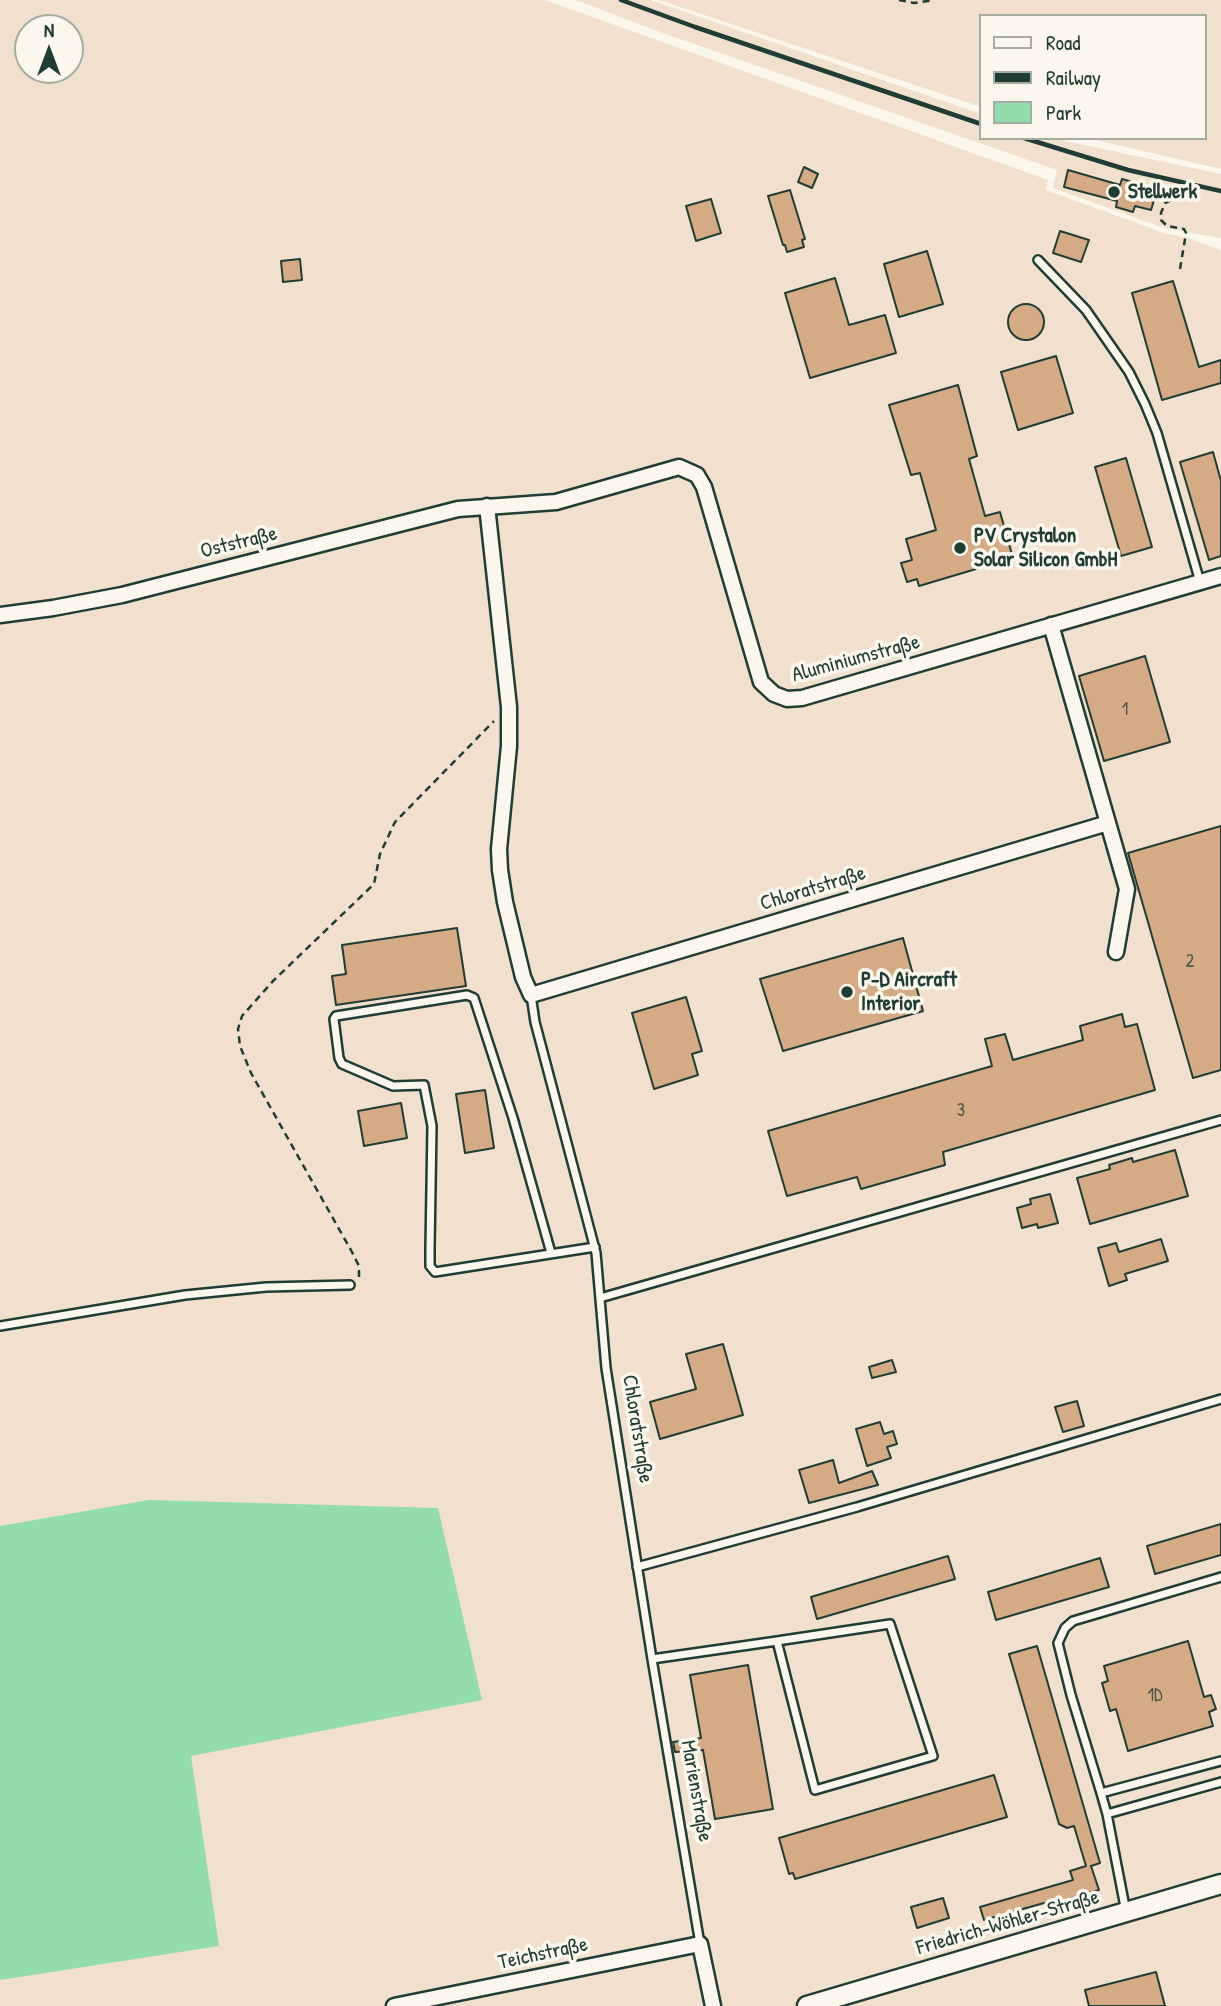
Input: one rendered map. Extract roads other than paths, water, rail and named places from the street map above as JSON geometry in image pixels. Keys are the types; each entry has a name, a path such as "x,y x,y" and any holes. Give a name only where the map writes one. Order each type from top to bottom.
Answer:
{"street":[{"name":"Aluminiumstraße","path":"487,506 556,502 672,468 691,471 697,475 704,487 761,682 774,694 787,699 802,698 1221,576"},
{"name":"Oststraße","path":"0,615 122,595 458,509 487,506"},
{"name":"Chloratstraße","path":"487,506 509,707 509,746 499,849 500,870 523,976 531,995 1108,823"},
{"path":"1051,625 1127,889 1116,952"},
{"name":"Friedrich-Wöhler-Straße","path":"807,2006 1221,1884"},
{"name":"Teichstraße","path":"394,2006 700,1944"},
{"name":"Marienstraße","path":"700,1944 713,2006"}],"lane":[{"path":"1038,260 1086,310 1129,372 1157,433 1200,582"},
{"path":"551,1253 513,1118 474,998 467,995 336,1016 334,1020 342,1064 393,1086 424,1085 432,1126 430,1266 435,1272 595,1247"},
{"name":"Chloratstraße","path":"531,995 535,1022 595,1247 606,1368 640,1583"},
{"path":"600,1298 1221,1120"},
{"path":"0,1326 186,1295 266,1287 350,1285"},
{"path":"638,1567 857,1507 1221,1399"},
{"path":"1126,1912 1107,1814 1071,1695 1058,1643 1059,1637 1065,1628 1085,1617 1221,1577"},
{"name":"Marienstraße","path":"640,1583 700,1944"},
{"path":"652,1659 890,1624 933,1756 815,1790 777,1641"},
{"path":"1101,1793 1221,1761"},
{"path":"1107,1814 1221,1782"}],"railway":[{"path":"621,0 979,123"},
{"path":"1030,140 1128,170 1221,191"}],"place":[{"name":"Stellwerk","path":"1114,192"},
{"name":"PV Crystalon Solar Silicon GmbH","path":"960,548"},
{"name":"P-D Aircraft Interior","path":"847,992"}]}
